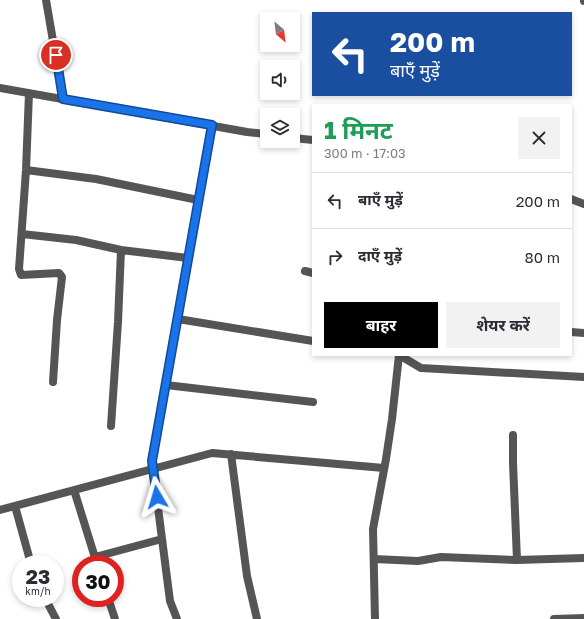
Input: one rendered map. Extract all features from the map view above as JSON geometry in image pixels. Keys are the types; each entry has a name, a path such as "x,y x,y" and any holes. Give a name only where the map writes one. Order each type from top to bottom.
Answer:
{"street":[{"path":"46,0 63,99"},
{"path":"0,87 260,133"},
{"path":"29,93 26,170 19,269 21,274 59,273 62,277 57,320 53,382"},
{"path":"177,619 170,601 152,461 212,125"},
{"path":"300,139 312,140"},
{"path":"26,170 96,179 198,200"},
{"path":"572,198 584,204"},
{"path":"22,234 76,240 121,250 188,258"},
{"path":"110,426 118,322 121,250"},
{"path":"178,319 312,341"},
{"path":"572,332 584,333"},
{"path":"375,619 373,529 392,419 399,356"},
{"path":"401,356 421,368 584,377"},
{"path":"166,385 313,402"},
{"path":"513,435 517,560"},
{"path":"0,510 212,453 384,468"},
{"path":"231,454 246,576 257,619"},
{"path":"74,490 94,555"},
{"path":"15,506 29,555"},
{"path":"112,555 162,539"},
{"path":"374,559 418,561 441,556 517,560 584,558"},
{"path":"50,607 56,619"},
{"path":"111,607 115,619"},
{"path":"554,619 584,618"}],"route":[{"path":"56,55 63,99 212,125 152,461 157,497"}]}
